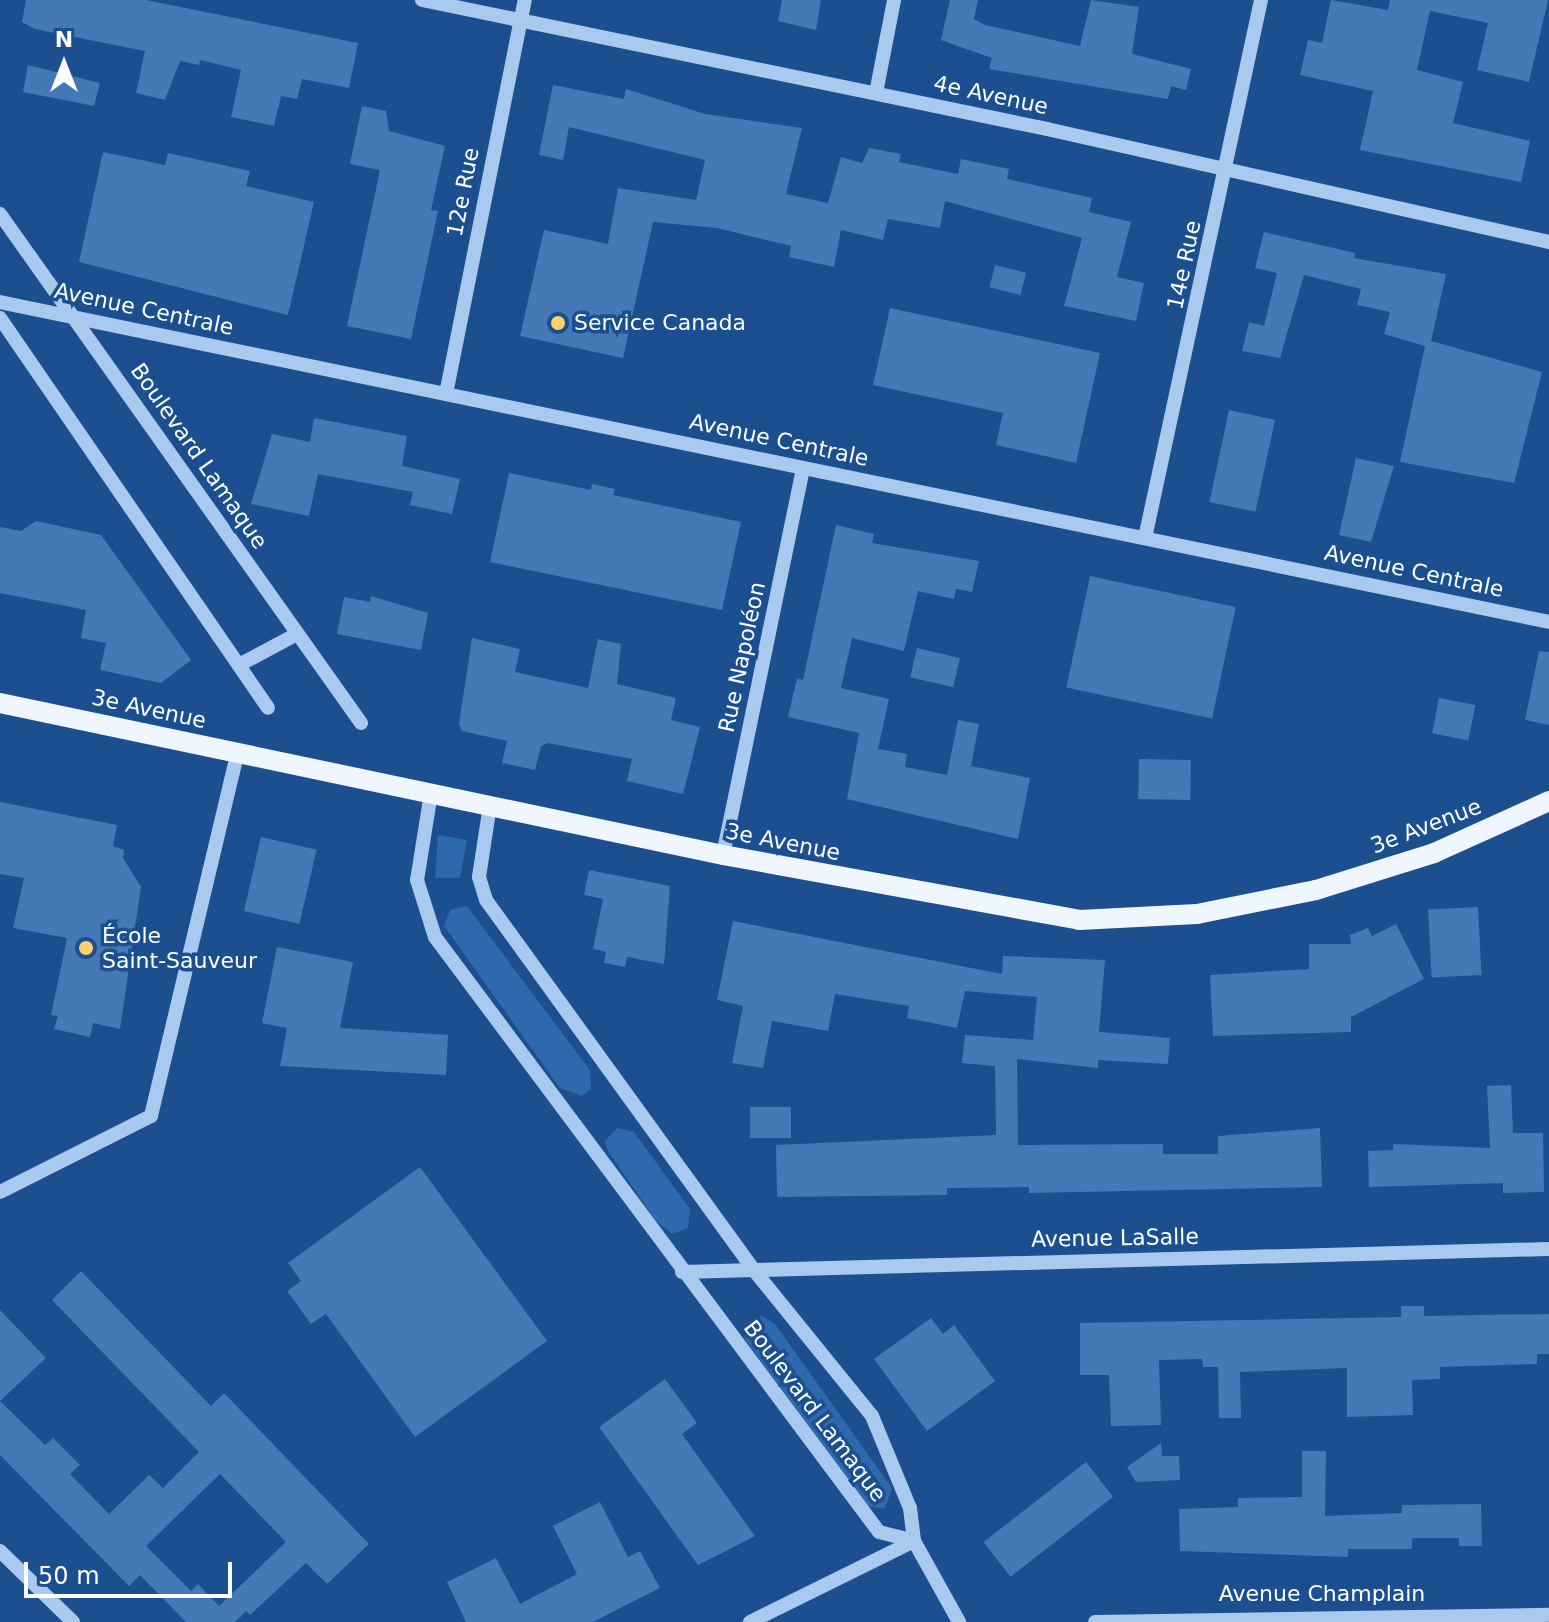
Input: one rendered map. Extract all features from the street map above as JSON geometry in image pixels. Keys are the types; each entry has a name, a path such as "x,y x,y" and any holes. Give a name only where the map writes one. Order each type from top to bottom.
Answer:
{"main road":[{"name":"3e Avenue","path":"0,703 723,855 1021,914 1127,920 1249,906 1316,890 1434,853 1549,801"}],"street":[{"name":"4e Avenue","path":"422,0 876,93 1226,174 1549,242"},
{"name":"12e Rue","path":"446,394 525,0"},
{"path":"876,93 894,0"},
{"name":"14e Rue","path":"1145,538 1226,174 1261,0"},
{"name":"Boulevard Lamaque","path":"0,214 361,723"},
{"name":"Avenue Centrale","path":"0,302 1549,622"},
{"path":"0,318 268,708"},
{"name":"Rue Napoléon","path":"723,855 803,468"},
{"path":"239,665 297,634"},
{"path":"0,1192 151,1116 238,751"},
{"name":"Boulevard Lamaque","path":"431,793 417,880 435,937 879,1532 914,1541 910,1508 872,1416 753,1269 486,900 479,877 490,805"},
{"name":"Avenue LaSalle","path":"682,1272 1549,1249"},
{"path":"750,1622 914,1541 959,1622"},
{"path":"0,1551 73,1622"},
{"name":"Avenue Champlain","path":"1095,1622 1549,1615"}],"shaded area":[{"path":"438,835 467,840 460,878 435,878"},
{"path":"467,906 590,1070 591,1089 582,1096 560,1088 444,926 450,910"},
{"path":"617,1128 634,1132 690,1209 688,1228 672,1234 656,1221 608,1151 605,1141"},
{"path":"762,1316 775,1324 892,1488 885,1509 867,1506 745,1339 745,1323"}],"building":[{"path":"26,0 146,0 358,43 349,88 302,79 297,99 281,96 274,126 231,117 241,70 200,60 199,65 180,61 165,100 136,93 145,51 35,29 22,22"},
{"path":"782,0 821,0 816,30 778,21"},
{"path":"950,0 978,0 974,19 985,25 1080,46 1091,0 1139,7 1132,54 1191,69 1186,90 1171,86 1168,99 989,69 992,58 941,40"},
{"path":"1331,0 1388,10 1390,0 1548,0 1529,82 1477,70 1488,23 1430,11 1417,70 1463,82 1453,123 1530,141 1521,182 1360,150 1373,91 1300,75 1308,40 1322,43"},
{"path":"28,65 100,83 94,106 23,92"},
{"path":"553,85 624,99 626,89 705,114 802,128 786,194 828,203 841,157 862,163 869,148 901,154 899,162 958,174 961,159 1009,169 1007,179 1092,198 1089,212 1131,222 1117,277 1144,283 1136,321 1064,306 1082,238 945,201 940,228 888,219 883,240 841,230 834,267 789,257 791,246 717,228 653,222 623,358 520,336 544,230 608,244 618,188 696,200 705,160 569,127 563,160 539,155"},
{"path":"362,106 386,111 389,131 445,146 431,210 438,211 411,339 347,326 380,170 350,164"},
{"path":"103,152 165,165 168,153 250,171 246,186 314,202 288,315 79,262"},
{"path":"1264,232 1355,253 1354,258 1446,274 1431,341 1542,372 1514,483 1400,462 1425,346 1384,334 1390,312 1357,305 1361,289 1304,275 1280,358 1242,351 1249,322 1264,326 1277,273 1255,268"},
{"path":"995,265 1026,273 1020,295 989,287"},
{"path":"890,308 1100,353 1076,463 996,445 1003,413 873,385"},
{"path":"1229,410 1275,420 1255,512 1209,502"},
{"path":"314,418 407,436 402,466 460,479 452,514 410,505 413,492 318,474 309,516 251,504 272,434 310,442"},
{"path":"1356,458 1394,466 1371,542 1339,535"},
{"path":"509,473 591,490 592,484 615,489 613,495 741,522 722,610 490,562"},
{"path":"36,521 101,535 191,660 161,683 100,670 106,643 81,638 86,610 0,593 0,527 21,531"},
{"path":"836,525 874,534 872,543 979,561 972,592 956,589 954,599 918,591 904,651 852,638 841,688 889,699 878,749 907,754 905,767 947,775 958,720 979,724 971,766 1030,778 1018,839 847,799 859,733 788,717 797,678 803,680"},
{"path":"1090,576 1236,607 1212,718 1066,688"},
{"path":"371,596 428,613 421,650 337,634 344,597 370,602"},
{"path":"472,638 520,649 515,672 588,688 598,639 621,644 617,684 676,698 671,720 700,727 683,794 627,781 632,759 548,743 541,746 535,770 502,763 507,741 462,731 459,724"},
{"path":"917,648 960,658 953,687 910,677"},
{"path":"1539,651 1549,652 1549,725 1525,720"},
{"path":"1439,698 1475,705 1468,740 1432,733"},
{"path":"1139,759 1191,760 1190,800 1138,799"},
{"path":"0,802 117,825 113,846 124,850 123,858 141,887 120,1029 93,1023 90,1037 54,1029 58,1016 51,1015 67,938 13,928 24,878 0,874"},
{"path":"261,837 317,850 299,924 244,911"},
{"path":"589,870 670,886 664,964 627,957 625,967 604,963 606,952 593,949 603,899 584,895"},
{"path":"1478,907 1482,975 1432,978 1428,910"},
{"path":"733,921 1002,974 1003,956 1105,960 1099,1032 1170,1038 1168,1064 1098,1060 1098,1068 1017,1059 1018,1145 1163,1144 1163,1154 1218,1154 1218,1136 1320,1128 1322,1187 1029,1193 1029,1187 947,1188 947,1195 777,1197 776,1145 996,1135 995,1066 962,1063 965,1035 1033,1040 1037,997 965,991 957,1028 907,1018 909,1006 835,994 828,1031 772,1021 763,1068 732,1063 743,1006 717,1000"},
{"path":"1396,924 1424,979 1351,1017 1351,1032 1213,1036 1210,975 1309,969 1309,944 1351,944 1350,935 1368,928 1372,936"},
{"path":"277,947 353,962 340,1028 448,1035 446,1075 280,1066 287,1028 262,1023"},
{"path":"1511,1085 1513,1133 1543,1133 1544,1192 1503,1193 1503,1183 1369,1187 1368,1151 1393,1150 1393,1144 1490,1148 1487,1086"},
{"path":"750,1107 791,1107 791,1138 750,1138"},
{"path":"420,1167 547,1341 415,1437 326,1314 311,1324 287,1291 301,1281 288,1263"},
{"path":"81,1271 211,1406 224,1393 369,1544 327,1584 306,1563 250,1615 246,1611 235,1622 186,1622 140,1575 129,1586 0,1455 0,1401 45,1445 53,1438 80,1465 70,1474 109,1514 149,1475 163,1488 199,1452 52,1300","holes":["220,1474 286,1542 219,1606 198,1584 191,1591 146,1546"]},
{"path":"1401,1306 1424,1306 1424,1316 1549,1314 1549,1354 1537,1354 1537,1364 1440,1367 1440,1379 1412,1380 1413,1415 1347,1417 1347,1368 1240,1372 1241,1418 1219,1418 1218,1367 1203,1367 1202,1359 1159,1360 1161,1425 1111,1426 1109,1375 1080,1375 1080,1323 1401,1317"},
{"path":"0,1310 46,1358 0,1401"},
{"path":"931,1318 943,1334 954,1325 995,1381 927,1431 874,1359"},
{"path":"665,1379 697,1423 682,1434 755,1536 698,1565 599,1427"},
{"path":"1161,1443 1162,1456 1179,1456 1180,1480 1136,1482 1127,1467"},
{"path":"1302,1451 1326,1451 1325,1516 1402,1513 1402,1505 1481,1504 1482,1546 1459,1546 1459,1538 1412,1538 1412,1549 1348,1549 1348,1557 1180,1551 1179,1509 1238,1507 1238,1498 1302,1497"},
{"path":"1086,1462 1113,1497 1011,1577 984,1542"},
{"path":"600,1502 628,1557 640,1551 660,1588 593,1622 466,1622 447,1582 496,1558 520,1604 577,1574 553,1526"}],"place":[{"name":"Service Canada","path":"558,323"},
{"name":"École Saint-Sauveur","path":"86,948"}]}
